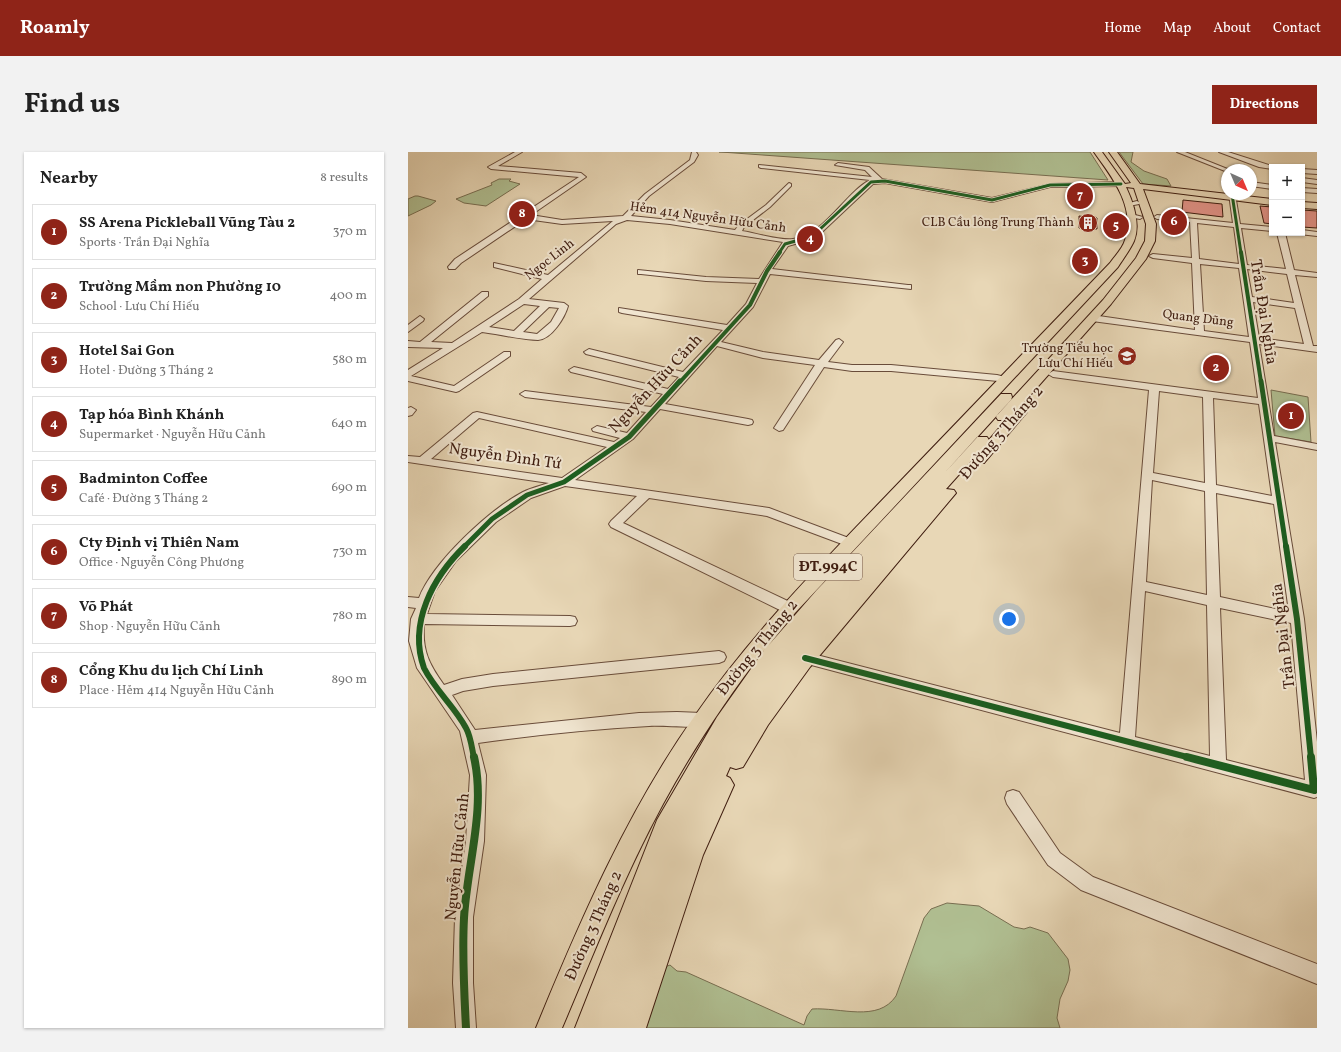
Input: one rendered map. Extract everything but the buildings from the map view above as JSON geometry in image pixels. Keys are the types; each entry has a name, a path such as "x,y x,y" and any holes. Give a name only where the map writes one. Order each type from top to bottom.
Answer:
{"main road":[{"name":"Đường 3 Tháng 2","path":"1098,152 1136,186"},
{"name":"Đường 3 Tháng 2","path":"1108,152 1136,186"},
{"name":"Đường 3 Tháng 2","path":"588,1028 665,828 724,723 773,652 822,596 1030,373 1114,265 1136,234 1139,211 1136,186 1113,152"},
{"name":"Đường 3 Tháng 2","path":"1096,319 1141,259 1150,242 1151,224 1136,186 1119,152"},
{"name":"Đường 3 Tháng 2","path":"549,1028 631,843 672,767 702,720 743,662 789,608 850,543 1030,373 1126,294 1153,256 1156,250 1159,233 1127,196 1136,186"},
{"path":"1136,186 1221,194"},
{"path":"1257,198 1269,200"},
{"path":"1305,203 1317,205"},
{"name":"Đường 3 Tháng 2","path":"633,1028 692,853 713,804 745,744 805,658 1032,392 1030,373"},
{"name":"Đường 3 Tháng 2","path":"612,1028 682,836 738,732 785,661 1032,392"}],"street":[{"path":"452,267 458,261 583,176 491,167 519,152"},
{"path":"1181,152 1221,168"},
{"path":"1222,152 1261,166 1269,167"},
{"name":"Ngọc Linh","path":"408,374 522,301 530,292 572,260 614,222 625,218 647,195 692,161 695,155 694,153"},
{"path":"838,165 867,168 879,180"},
{"path":"761,166 802,172 863,177 992,200 1050,185 1136,186"},
{"path":"1261,166 1250,168 1265,174"},
{"path":"1305,171 1317,172"},
{"name":"Nguyễn Hữu Cảnh","path":"466,1028 462,983 464,917 475,840 478,775 467,729 424,668 416,642 418,619 429,588 452,558 492,519 527,496 564,482 629,437 750,305 763,277 785,244 795,242 819,230 866,186 879,180"},
{"path":"1305,180 1317,182"},
{"path":"1257,183 1268,186"},
{"path":"738,232 741,226 768,206 789,185"},
{"path":"1257,185 1268,186"},
{"path":"1305,190 1317,191"},
{"name":"Trần Đại Nghĩa","path":"1218,765 1314,790 1297,619 1233,200"},
{"path":"1139,211 1193,220 1269,228"},
{"name":"Hẻm 414 Nguyễn Hữu Cảnh","path":"524,216 562,222 625,218 670,222 795,242"},
{"path":"1193,220 1197,261 1200,333"},
{"path":"1305,232 1317,234"},
{"path":"1282,236 1305,332 1313,348"},
{"path":"1153,256 1317,275"},
{"path":"497,265 549,278"},
{"path":"641,272 706,279 763,277 908,287"},
{"path":"763,277 843,288"},
{"path":"422,345 485,294"},
{"path":"1249,299 1299,306"},
{"path":"482,328 538,337 546,334 564,310 564,306 522,301"},
{"path":"516,334 547,304"},
{"path":"622,310 728,328"},
{"path":"408,329 420,319"},
{"name":"Quang Dũng","path":"1096,319 1313,348"},
{"path":"1305,332 1317,333"},
{"path":"779,428 821,364 839,342"},
{"path":"714,343 763,355 852,368 891,368 997,378 1030,373 1154,387 1263,402"},
{"path":"408,344 453,346"},
{"path":"589,352 684,376"},
{"path":"408,378 456,389 507,354"},
{"path":"574,370 669,392"},
{"path":"1127,742 1154,387"},
{"path":"525,394 654,408 748,422"},
{"path":"805,658 1218,765 1208,395"},
{"path":"422,461 476,415 573,435 616,446"},
{"path":"597,429 629,437"},
{"path":"1270,438 1317,447"},
{"name":"Nguyễn Đình Tứ","path":"408,459 769,512 850,543"},
{"path":"1148,476 1278,501"},
{"path":"645,495 615,524 789,608"},
{"path":"1139,585 1297,619"},
{"path":"408,602 424,603"},
{"path":"418,619 570,620"},
{"path":"441,693 462,685 493,680 719,657"},
{"path":"469,738 526,729 651,719 684,718 702,720"},
{"path":"1013,798 1054,859 1087,884 1317,974"}],"green space":[{"path":"721,152 1090,152 1108,180"},
{"path":"1119,152 1133,152 1131,162 1144,171 1167,179 1171,186 1143,184"},
{"path":"499,179 511,179 509,181 520,184 486,206 464,203 456,199 492,185 491,183"},
{"path":"415,196 436,201 408,216 408,199"},
{"path":"1271,390 1308,397 1311,442 1275,436"},
{"path":"947,903 979,906 1014,927 1024,929 1030,927 1048,933 1068,959 1070,970 1068,981 1060,999 1057,1018 1060,1028 644,1028 662,968 670,965 677,971 686,972 804,1025 807,1016 812,1009 858,1012 879,1009 888,1004 896,996 924,918 931,909"}],"cycle path":[{"path":"466,1028 463,983 464,917 475,841 478,775 467,729 424,668 416,641 418,619 429,589 452,558 492,519 527,495 564,482 629,437 750,305 767,271 785,244 806,238 819,230 871,182 885,181 992,200 1050,185 1121,184"},
{"path":"805,658 1314,790 1297,619 1233,200"}],"place":[{"name":"Võ Phát","path":"1080,196"},
{"name":"Cổng Khu du lịch Chí Linh","path":"522,214"},
{"name":"Cty Định vị Thiên Nam","path":"1174,222"},
{"name":"CLB Cầu lông Trung Thành","path":"1088,223"},
{"name":"Badminton Coffee","path":"1116,226"},
{"name":"Tạp hóa Bình Khánh","path":"810,239"},
{"name":"Hotel Sai Gon","path":"1085,261"},
{"name":"Trường Tiểu học Lưu Chí Hiếu","path":"1127,356"},
{"name":"Trường Mầm non Phường 10","path":"1216,368"},
{"name":"SS Arena Pickleball Vũng Tàu 2","path":"1291,416"}]}
